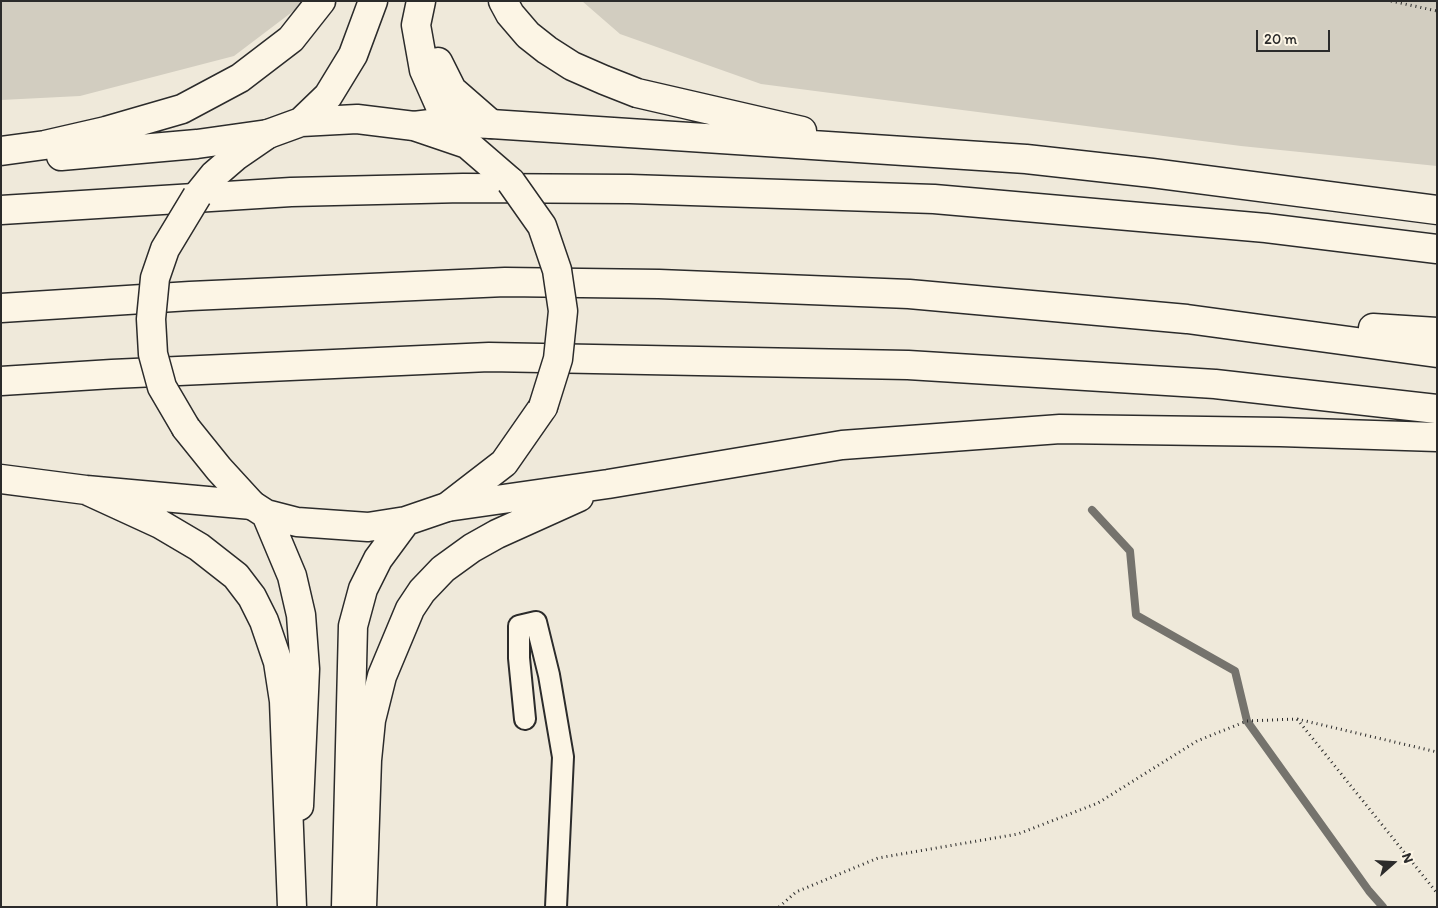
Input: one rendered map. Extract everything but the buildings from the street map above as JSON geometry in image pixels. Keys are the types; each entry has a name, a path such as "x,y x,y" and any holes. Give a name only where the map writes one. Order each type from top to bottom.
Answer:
{"main road":[{"path":"1,150 45,145 106,131 182,109 240,78 291,39 321,1"},
{"path":"301,122 328,96 353,55 373,1"},
{"path":"421,1 416,25 424,70 446,122 467,144 511,182 542,226 557,270 563,310 558,359 543,407 504,463 447,507"},
{"path":"425,1 439,66 452,90 491,124"},
{"path":"503,1 510,14 528,35 547,50 572,66 612,84 646,95 874,148"},
{"path":"1,158 60,156 197,144 268,134 301,122 357,119 414,126 467,144"},
{"path":"414,126 446,122 491,124 720,140 874,148 1086,166 1437,210"},
{"path":"268,134 221,168 197,196 164,249 155,278 151,319 153,354 162,387 186,428 219,469 259,509 292,576 301,615 305,669 293,907"},
{"path":"1,210 291,192 463,188 630,188 934,199 1160,217 1437,249"},
{"path":"1,308 190,296 505,282 659,284 909,294 1186,319 1437,332"},
{"path":"1186,319 1437,353"},
{"path":"1,381 112,374 489,357 898,364 1214,384 1437,409"},
{"path":"1,479 259,509 297,522 368,528 406,522 447,507 608,484 842,445 1060,429 1437,437"},
{"path":"362,907 366,760 371,720 382,676 410,609 422,591 443,569 472,548 497,534 608,484"},
{"path":"86,490 160,524 199,546 236,576 252,597 264,621 278,662 284,701 293,907"},
{"path":"346,907 353,626 363,590 378,559 406,522"}],"street":[{"path":"525,719 519,658 520,626 536,622 548,674 562,756 556,907"}],"path":[{"path":"1391,1 1437,11"},
{"path":"1296,719 1437,894"},
{"path":"779,907 796,892 878,858 1018,834 1098,803 1197,740 1247,721 1296,719 1437,752"}],"shaded area":[{"path":"1,1 303,1 300,6 234,56 80,96 1,100"},
{"path":"582,1 1437,1 1437,166 1241,146 761,84 620,34"}],"waterway":[{"path":"1092,510 1130,551 1136,615 1235,671 1247,721 1369,891 1383,907"}]}
